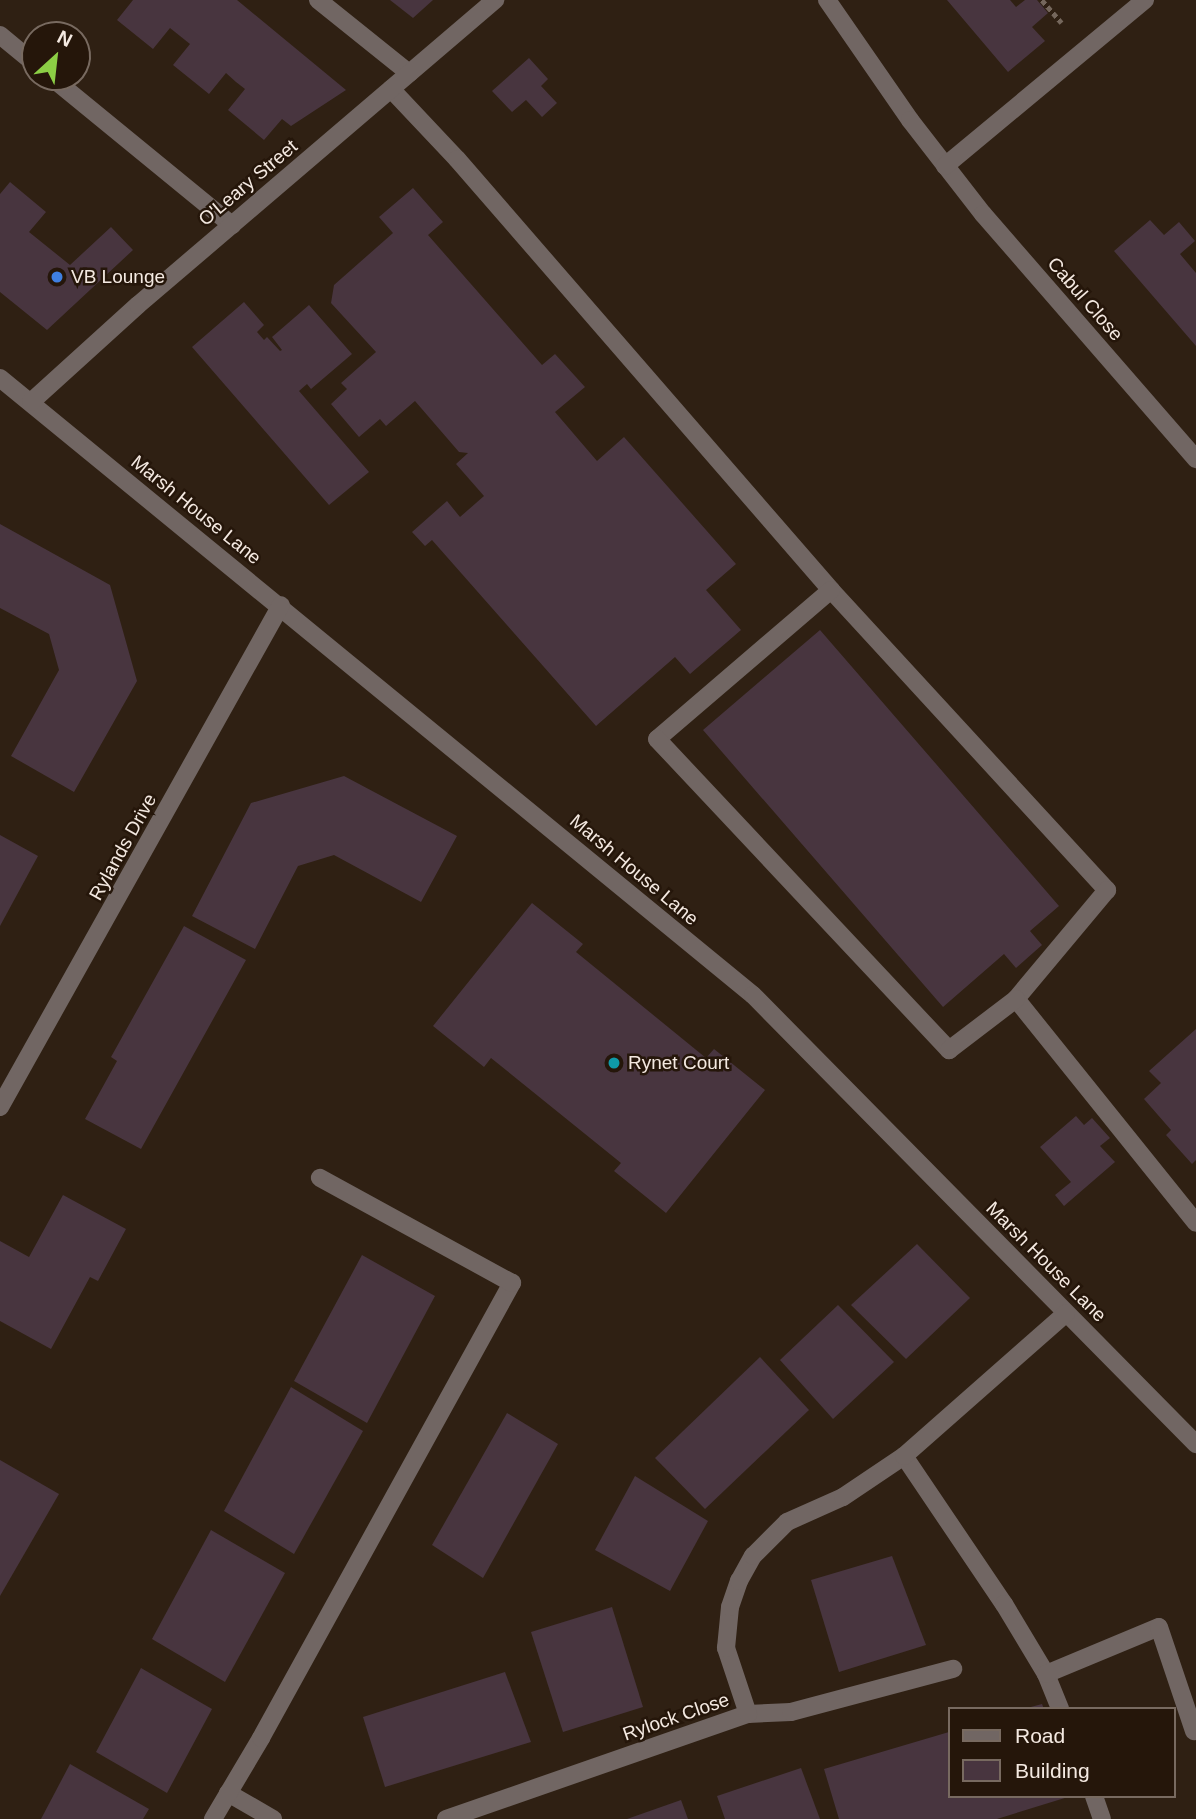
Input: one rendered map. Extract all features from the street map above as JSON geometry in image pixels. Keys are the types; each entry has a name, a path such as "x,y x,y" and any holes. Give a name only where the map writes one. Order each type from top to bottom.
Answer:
{"street":[{"path":"318,0 409,73"},
{"name":"O'Leary Street","path":"31,402 58,374 495,0"},
{"name":"Cabul Close","path":"827,0 945,166 1196,459"},
{"path":"945,166 1145,0"},
{"path":"0,35 21,52"},
{"path":"391,89 457,159 831,590 1107,890 1016,999 949,1050 657,739 831,590"},
{"path":"68,91 232,225"},
{"name":"Marsh House Lane","path":"0,378 281,605 753,995 1196,1444"},
{"name":"Rylands Drive","path":"0,1107 281,605"},
{"path":"1016,999 1196,1223"},
{"path":"213,1819 512,1283 320,1178"},
{"name":"Rylock Close","path":"446,1819 748,1714 726,1648 730,1607 739,1581 753,1556 787,1522 843,1497 904,1456 1066,1313"},
{"path":"904,1456 1046,1674 1058,1707"},
{"path":"1046,1674 1159,1627 1194,1731"},
{"path":"748,1714 791,1712 953,1669"},
{"path":"228,1793 274,1819"},
{"path":"1095,1798 1102,1819"}],"building":[{"path":"133,0 237,0 346,90 291,126 282,119 264,140 228,110 245,89 226,73 209,94 173,65 190,44 170,28 153,49 117,20"},
{"path":"390,0 433,0 413,18"},
{"path":"947,0 1010,0 1016,7 1025,0 1037,0 1048,13 1032,27 1045,41 1008,72"},
{"path":"529,58 548,79 541,86 557,103 542,117 526,100 512,112 492,91"},
{"name":"VB Lounge","path":"10,182 46,212 29,232 70,265 111,227 133,250 47,330 0,292 0,194"},
{"path":"413,188 443,222 428,235 542,365 555,354 585,387 555,412 597,461 624,437 736,564 706,590 741,630 690,674 675,657 596,726 432,540 425,546 412,532 447,501 460,517 484,496 456,464 468,453 459,452 415,401 386,426 380,419 359,437 331,404 347,389 341,383 376,352 331,303 334,285 393,233 379,217"},
{"path":"1150,220 1164,235 1179,222 1195,241 1180,254 1196,273 1196,346 1114,251"},
{"path":"244,302 264,325 257,332 264,340 267,337 280,351 282,350 272,337 309,305 352,354 311,389 307,384 299,391 369,472 329,505 192,347"},
{"path":"0,524 110,585 137,681 74,792 11,756 59,670 49,634 0,608"},
{"path":"820,630 1059,906 1030,931 1042,945 1016,968 1004,954 943,1007 703,730"},
{"path":"344,776 457,836 421,902 334,855 298,866 255,949 192,916 251,803"},
{"path":"0,835 38,856 0,926"},
{"name":"Rynet Court","path":"532,903 583,944 576,952 706,1058 714,1049 765,1090 666,1213 614,1171 621,1163 491,1058 484,1067 433,1026"},
{"path":"184,926 246,960 141,1149 85,1119 117,1061 111,1057"},
{"path":"1196,1029 1196,1160 1192,1164 1166,1135 1171,1130 1144,1099 1161,1083 1149,1071"},
{"path":"1076,1116 1084,1125 1092,1118 1110,1138 1100,1146 1115,1162 1064,1206 1055,1195 1071,1182 1040,1147"},
{"path":"63,1195 126,1229 98,1281 90,1277 51,1349 0,1321 0,1241 29,1257"},
{"path":"917,1244 970,1298 906,1359 851,1305"},
{"path":"362,1255 435,1296 367,1423 294,1381"},
{"path":"838,1305 894,1362 833,1419 780,1360"},
{"path":"760,1357 809,1410 705,1509 655,1458"},
{"path":"291,1387 363,1431 294,1554 224,1511"},
{"path":"507,1413 558,1444 483,1578 432,1545"},
{"path":"0,1460 59,1494 0,1596"},
{"path":"635,1476 708,1521 670,1591 595,1550"},
{"path":"211,1530 285,1573 225,1682 152,1639"},
{"path":"892,1556 926,1645 839,1672 811,1580"},
{"path":"612,1607 643,1707 563,1732 531,1632"},
{"path":"141,1668 212,1709 167,1793 96,1752"},
{"path":"505,1672 531,1742 385,1787 363,1717"},
{"path":"948,1732 948,1798 1065,1798 997,1819 839,1819 824,1769"},
{"path":"70,1764 149,1809 143,1819 41,1819"},
{"path":"801,1768 820,1819 725,1819 717,1796"},
{"path":"681,1800 688,1819 627,1819"}],"place":[{"name":"VB Lounge","path":"57,277"},
{"name":"Rynet Court","path":"614,1063"}]}
